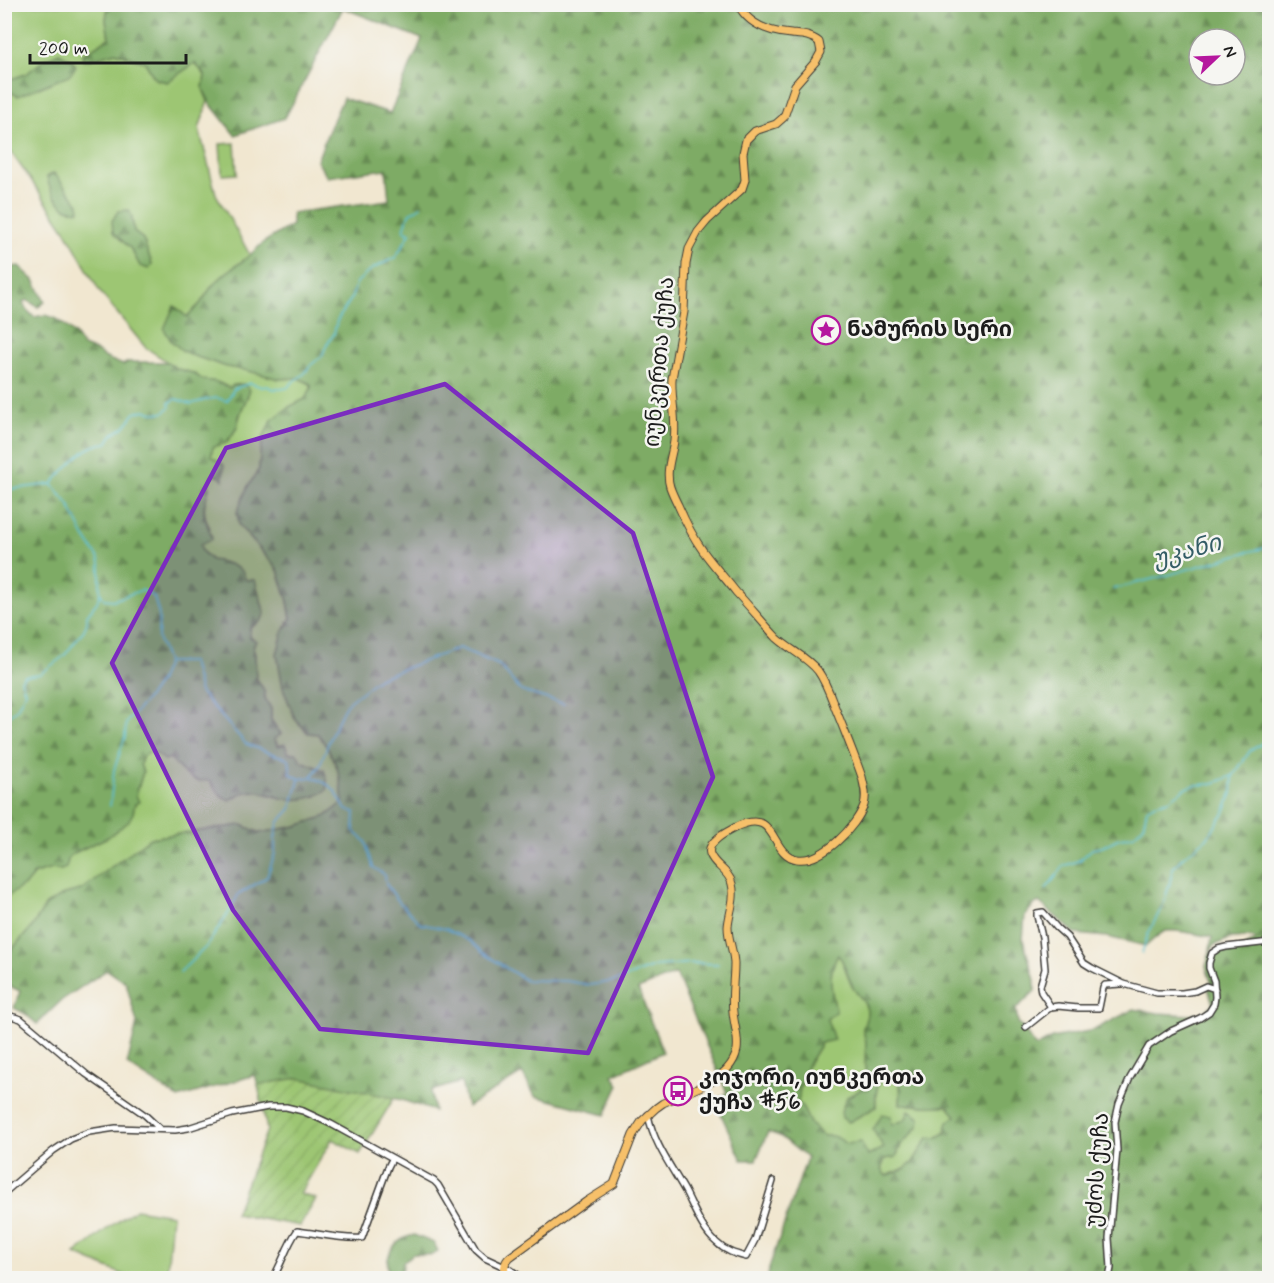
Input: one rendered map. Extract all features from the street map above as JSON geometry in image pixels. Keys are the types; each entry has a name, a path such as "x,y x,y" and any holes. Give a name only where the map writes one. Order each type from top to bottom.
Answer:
{"main road":[{"name":"იუნკერთა ქუჩა","path":"504,1266 506,1261 521,1248 614,1184 633,1135 648,1115 663,1103 711,1082 729,1067 736,1054 738,1041 732,995 734,964 728,930 733,889 726,871 710,855 711,845 728,831 750,822 756,822 765,826 773,834 786,854 797,859 808,859 821,854 841,837 861,810 865,796 856,760 821,676 809,662 779,639 710,561 682,515 670,488 669,467 675,429 671,389 684,312 686,264 689,249 707,221 742,189 745,180 743,153 746,140 755,130 776,124 784,117 795,85 821,52 819,42 812,37 771,31 754,23 743,14 738,4"},
{"path":"504,1266 506,1278"}],"street":[{"path":"1051,1007 1041,992 1040,986 1045,969 1042,937 1037,916 1037,913 1041,911 1067,937 1084,963 1124,984 1157,993 1182,993 1206,986 1215,989 1209,968 1212,953 1220,948 1269,942"},
{"path":"1026,1027 1051,1007 1099,1008 1105,985 1124,984"},
{"name":"უძოს ქუჩა","path":"1109,1278 1111,1268 1109,1238 1117,1150 1115,1122 1119,1104 1130,1078 1149,1046 1171,1031 1209,1012 1214,1004 1215,989"},
{"path":"4,1014 21,1019 86,1074 145,1115 160,1129"},
{"path":"4,1193 53,1150 89,1132 116,1128 175,1130 232,1114 268,1107 285,1107 331,1124 434,1181 476,1250 484,1258 504,1266 522,1278"},
{"path":"648,1115 655,1140 706,1231 716,1243 731,1253 746,1257 755,1240 773,1181"},
{"path":"273,1278 297,1231 349,1239 362,1238 392,1159"},
{"path":"160,1278 175,1278"}],"highlighted area":[{"path":"445,384 633,533 713,777 588,1053 320,1029 233,910 112,663 226,448"}],"green space":[{"path":"5,5 108,5 106,20 109,38 82,55 115,52 145,62 155,79 167,82 195,63 205,75 203,89 208,101 199,129 216,194 250,255 212,286 200,304 186,317 175,306 194,356 227,367 279,379 298,378 311,384 311,389 305,399 289,407 260,455 259,469 247,488 239,525 278,570 291,618 283,632 318,734 338,768 343,803 326,817 297,826 260,833 242,825 150,838 81,890 65,894 46,905 32,927 5,957 5,898 26,884 34,874 52,869 61,870 74,853 96,842 133,813 143,772 140,764 143,756 150,752 165,760 170,758 181,770 210,781 222,797 230,800 253,790 284,799 317,796 316,766 292,756 277,743 274,738 281,734 271,720 271,709 265,698 264,690 256,678 250,628 261,621 262,604 259,595 246,580 219,561 211,561 200,545 210,528 204,509 209,482 212,476 218,475 223,479 211,456 213,446 226,443 231,437 248,397 217,382 203,380 193,373 178,369 145,347 100,292 65,230 5,144","holes":["26,74 70,75 39,88 5,81","118,211 129,211 134,232 143,239 152,264 140,266 131,249 113,232"]},
{"path":"108,5 1269,5 1269,1278 768,1278 769,1268 807,1158 780,1136 768,1132 756,1160 742,1160 715,1101 727,1093 676,974 638,989 663,1052 613,1075 619,1085 605,1115 535,1096 522,1073 467,1107 461,1082 431,1091 434,1111 402,1100 298,1078 258,1085 255,1075 178,1098 127,1065 137,1023 126,983 107,970 62,1000 37,1024 14,1008 20,991 5,984 8,971 5,966 5,957 32,927 46,905 65,894 81,890 150,838 242,825 260,833 297,826 326,816 343,803 339,775 329,751 318,734 308,733 295,719 283,688 277,654 283,632 291,618 278,570 239,525 237,512 247,488 259,469 263,438 271,421 289,407 305,399 311,389 311,384 298,378 279,379 227,367 194,356 183,351 171,341 164,329 174,306 187,317 200,304 212,286 226,273 264,242 292,225 292,213 389,200 386,169 327,177 317,161 343,98 390,113 422,39 343,8 285,118 235,135 208,101 203,89 205,75 195,63 167,82 155,79 145,62 116,52 84,61 82,55 109,38 106,20","holes":["1039,902 1076,934 1107,937 1146,946 1166,931 1189,932 1212,937 1206,966 1211,982 1208,988 1213,1004 1204,1013 1190,1015 1134,1009 1094,1030 1052,1038 1036,1047 1018,1022 1016,1009 1035,991 1035,980 1023,940 1025,915","1232,938 1257,939 1239,949 1228,952 1218,951 1209,956 1214,945","838,955 853,988 865,1003 867,1014 863,1029 866,1043 866,1084 847,1097 841,1111 842,1118 849,1122 876,1107 878,1086 883,1078 893,1071 901,1091 900,1104 947,1105 956,1116 948,1122 945,1133 937,1138 928,1138 913,1162 905,1169 886,1176 881,1169 885,1159 896,1157 901,1145 919,1126 920,1118 909,1111 905,1120 892,1125 891,1116 882,1114 873,1130 884,1148 868,1156 861,1142 847,1144 833,1136 824,1136 811,1125 798,1103 800,1087 807,1066 821,1043 834,1040 827,1019 836,1011 831,975"]},
{"path":"59,53 72,60 76,66 70,75 18,96 10,92 5,81 26,74 44,60"},
{"path":"235,143 237,174 222,175 220,144"},
{"path":"54,173 79,204 80,210 62,206 54,196 47,177"},
{"path":"129,210 134,232 143,239 152,264 149,269 140,266 131,249 113,232 112,221 118,211"},
{"path":"5,262 12,267 19,266 34,280 45,302 38,307 27,300 23,302 26,309 34,317 46,315 57,319 74,333 83,346 123,365 128,362 166,362 178,369 193,373 203,380 217,382 230,388 233,385 244,384 250,390 239,416 237,428 226,443 213,447 211,456 224,465 223,480 217,475 212,476 209,482 204,511 212,539 200,545 202,551 211,560 223,562 242,571 246,580 255,580 265,614 261,621 250,628 250,637 256,641 253,647 256,678 264,690 265,698 271,709 271,720 281,734 274,739 278,746 285,744 288,753 297,753 301,761 324,770 327,790 312,797 296,800 252,791 241,793 230,800 222,797 210,781 191,778 170,758 165,760 150,752 143,756 140,764 143,772 136,795 139,802 135,804 128,822 108,837 74,853 69,857 66,868 34,874 26,884 5,898"},
{"path":"838,954 853,988 865,1003 867,1011 863,1029 866,1043 866,1084 847,1097 849,1122 876,1107 878,1086 883,1078 893,1071 901,1091 900,1104 947,1105 956,1116 948,1122 945,1133 937,1138 928,1138 914,1162 905,1169 885,1176 881,1169 885,1159 896,1157 901,1145 919,1126 905,1120 892,1125 885,1148 868,1156 837,1138 824,1137 811,1125 798,1103 800,1087 807,1066 821,1043 826,1019 836,1011 831,975"},
{"path":"298,1078 394,1098 360,1154 332,1139 300,1194 316,1199 300,1226 235,1214 267,1130 258,1085"},
{"path":"136,1209 172,1215 167,1272 155,1274 150,1278 131,1278 75,1254 108,1228"},
{"path":"414,1235 434,1243 438,1251 432,1255 413,1254 403,1262 402,1276 406,1278 389,1278 388,1263 391,1250 406,1237"}],"waterway":[{"path":"53,483 84,452 91,447 107,443 135,413 145,410 152,413 163,413 170,407 169,403 176,399 191,404 217,398 227,401 234,389 250,383 273,389 287,388 322,356 334,334 337,321 351,299 357,282 372,269 396,257 410,233 404,230 409,214 421,206"},
{"path":"4,490 52,484 69,505 84,536 98,557 100,593 104,599 114,600 142,590 154,597 159,615 158,638 167,662 192,662 200,692 246,744 289,759 291,774 300,779 311,777 319,767 346,704 379,678 459,648 499,665 521,691 564,704"},
{"name":"უკანი","path":"1113,589 1270,547"},
{"path":"4,740 8,733 5,718 17,709 25,692 21,680 24,676 40,674 64,656 84,630 87,615 100,594"},
{"path":"110,806 114,770 125,737 126,723 159,682 167,663"},
{"path":"1142,953 1148,934 1163,905 1173,868 1207,838 1223,815 1232,793 1233,776 1250,751 1270,738"},
{"path":"1046,889 1064,866 1080,860 1092,849 1134,835 1143,826 1147,809 1154,804 1169,800 1184,789 1195,785 1212,784 1232,776"},
{"path":"312,777 330,786 346,810 355,812 354,831 365,841 373,867 385,875 386,884 400,903 421,924 446,929 470,941 483,953 525,980 567,981 590,985 616,981 656,966 718,964"},
{"path":"180,972 206,947 238,895 267,877 275,853 278,823 291,809 299,780"}],"place":[{"name":"ნამურის სერი","path":"826,330"},
{"name":"კოჯორი, იუნკერთა ქუჩა #56","path":"678,1091"}]}
